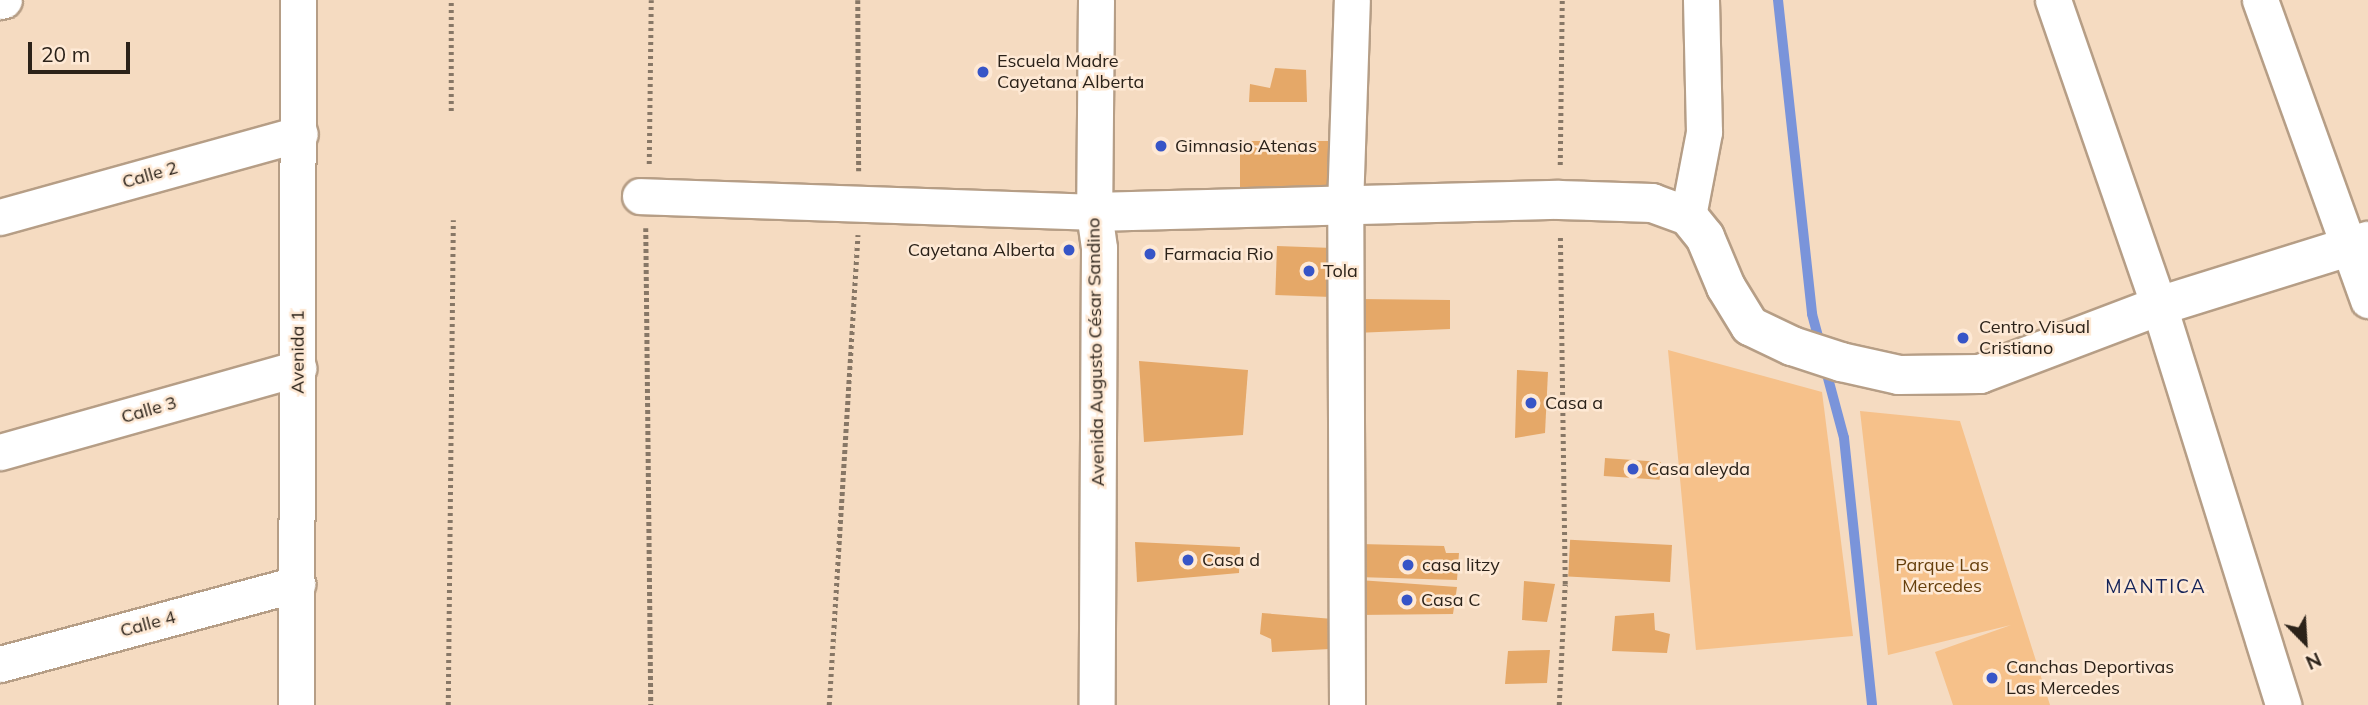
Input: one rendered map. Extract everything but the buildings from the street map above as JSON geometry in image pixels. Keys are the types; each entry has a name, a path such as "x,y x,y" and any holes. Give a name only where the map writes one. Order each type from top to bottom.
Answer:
{"street":[{"name":"Avenida 1","path":"296,705 300,134 298,0"},
{"name":"Avenida Augusto César Sandino","path":"1096,0 1094,212 1098,248 1097,705"},
{"path":"1347,705 1345,207 1352,0"},
{"path":"1688,216 1704,132 1701,0"},
{"path":"2053,0 2159,306 2283,705"},
{"path":"2260,0 2359,244 2368,300"},
{"name":"Calle 2","path":"0,217 300,134"},
{"path":"644,197 1094,212 1559,200 1652,203 1688,216 1705,237 1726,287 1750,326 1792,346 1842,362 1899,375 1980,374 2159,306 2359,244"},
{"name":"Calle 3","path":"0,452 298,368"},
{"name":"Calle 4","path":"0,664 297,584"}],"path":[{"path":"451,0 451,111"},
{"path":"650,705 644,197 651,0"},
{"path":"829,705 859,204 858,0"},
{"path":"1559,705 1565,584 1559,200 1562,0"},
{"path":"448,705 453,220"}],"green space":[{"path":"1668,350 1822,392 1853,636 1696,650"},
{"name":"Parque Las Mercedes","path":"1860,411 1960,421 2050,705 1953,705 1935,652 2011,625 1888,655"}],"waterway":[{"path":"1778,0 1812,314 1821,348"},
{"path":"1825,367 1844,438 1872,705"}],"place":[{"name":"Escuela Madre Cayetana Alberta","path":"983,72"},
{"name":"Gimnasio Atenas","path":"1161,146"},
{"name":"Cayetana Alberta","path":"1069,250"},
{"name":"Farmacia Rio","path":"1150,254"},
{"name":"Tola","path":"1309,271"},
{"name":"Centro Visual Cristiano","path":"1963,338"},
{"name":"Casa a","path":"1531,403"},
{"name":"Casa aleyda","path":"1633,469"},
{"name":"Casa d","path":"1188,560"},
{"name":"casa litzy","path":"1408,565"},
{"name":"Casa C","path":"1407,600"},
{"name":"Canchas Deportivas Las Mercedes","path":"1992,678"}],"district":[{"name":"MANTICA","path":"2156,587"}]}
